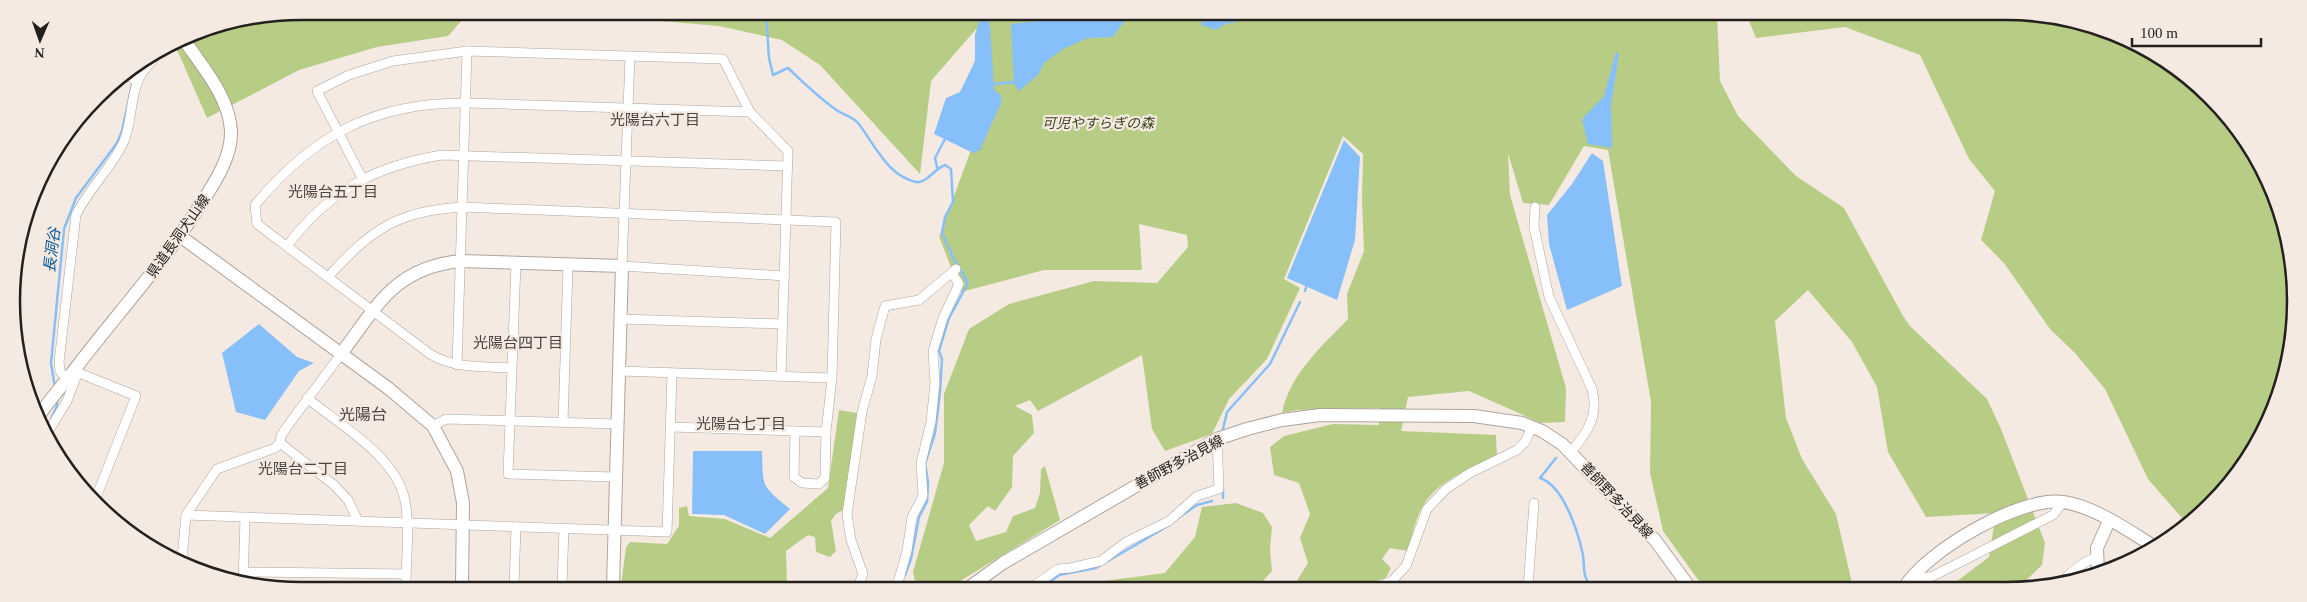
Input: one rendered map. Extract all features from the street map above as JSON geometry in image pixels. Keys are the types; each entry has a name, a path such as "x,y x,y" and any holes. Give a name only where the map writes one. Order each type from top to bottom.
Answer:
{"main road":[{"name":"県道長洞犬山線","path":"42,411 180,236 209,192 224,163 231,133 226,110 213,82 187,44"},
{"path":"180,236 388,388 433,426 457,471 463,503 462,582"},
{"path":"341,354 373,311 397,283 415,272 441,263 461,261 568,266 622,266 613,582"},
{"name":"善師野多治見線","path":"977,582 1003,563 1217,439 1282,420 1320,415 1474,416 1512,420 1532,427 1553,437 1572,452 1655,540 1686,582"},
{"path":"1909,582 1934,556 1955,541 2007,514 2044,501 2063,502 2084,507 2148,543"},
{"path":"2097,567 2097,548 2109,521"}],"street":[{"path":"457,365 468,51"},
{"path":"362,178 316,91 348,76 393,61 468,51 723,59 750,112 788,151 781,376"},
{"path":"630,56 622,266 785,276"},
{"path":"51,428 67,401 66,381 60,371 59,362 76,216 83,201 112,162 125,139 132,77 147,66"},
{"path":"511,368 457,365 443,362 430,354 329,276 257,224 254,204 274,181 303,155 338,131 401,108 436,102 750,112"},
{"path":"286,246 301,228 339,192 362,178 410,160 442,155 788,166"},
{"path":"329,276 355,248 376,231 410,215 441,209 462,207 836,222 832,378 826,432 824,478 819,484 802,484 794,477 795,431"},
{"path":"1535,207 1534,226 1549,297 1595,399 1592,422 1586,434 1572,452"},
{"path":"516,264 508,474 615,477"},
{"path":"563,422 568,266"},
{"path":"860,582 863,574 850,540 848,514 862,412 872,376 876,339 886,306 919,300 954,271 959,284 958,290 943,318 933,351 935,383 931,422 921,463 923,496 912,517 907,551 898,582"},
{"path":"620,318 783,324"},
{"path":"182,556 186,515 217,469 275,448 280,443 286,428 307,398 341,354"},
{"path":"619,371 832,378"},
{"path":"186,515 667,532 672,374"},
{"path":"66,381 136,396 98,495"},
{"path":"307,398 384,460 396,477 405,500 407,522 406,582"},
{"path":"433,426 446,419 617,424"},
{"path":"671,427 826,432"},
{"path":"1395,582 1406,566 1427,510 1446,489 1470,473 1517,450 1525,442 1532,427"},
{"path":"1039,582 1058,568 1070,568 1101,561 1126,542 1169,521 1197,496 1219,489 1217,439"},
{"path":"280,443 334,485 348,500 358,521"},
{"path":"1914,582 1933,576 2053,515 2063,502"},
{"path":"1528,582 1534,503"},
{"path":"244,576 245,517"},
{"path":"514,582 516,527"},
{"path":"562,582 564,528"},
{"path":"2067,575 2083,562 2096,557"},
{"path":"244,572 406,574"}],"green space":[{"path":"301,20 462,20 448,36 377,47 299,70 207,118 177,49 193,41 246,25 264,22"},
{"name":"可児やすらぎの森","path":"648,20 1717,20 1720,81 1738,116 1796,176 1844,208 1910,326 1987,399 2001,429 2045,543 2042,565 2025,581 1956,582 1989,557 1996,513 1926,517 1888,452 1877,387 1852,342 1808,290 1775,321 1786,418 1802,459 1836,514 1850,582 1700,582 1663,531 1650,473 1651,402 1608,150 1584,146 1549,205 1523,203 1508,153 1510,195 1566,388 1565,422 1541,423 1469,391 1408,397 1401,431 1496,435 1497,457 1455,476 1429,497 1418,517 1407,551 1390,548 1382,559 1391,568 1386,578 1374,582 1296,582 1308,563 1300,538 1310,514 1299,483 1274,475 1270,447 1284,436 1333,424 1379,425 1379,408 1298,410 1282,413 1286,399 1299,374 1317,351 1348,319 1347,294 1364,251 1363,154 1343,136 1284,279 1300,288 1267,359 1229,399 1212,434 1165,451 1152,429 1142,355 1038,411 1030,400 1015,406 1032,415 1034,433 1013,456 1012,487 995,511 988,506 969,525 976,541 1006,532 1013,516 1035,508 1040,493 1041,469 1045,466 1060,520 959,582 915,582 913,572 944,463 944,394 969,329 1009,304 1094,281 1157,283 1188,247 1187,235 1139,224 1142,270 1044,270 961,292 939,237 990,98 975,40 977,28 931,81 920,174 820,65 782,40 719,26"},
{"path":"1749,20 2006,20 2043,22 2061,25 2114,41 2162,67 2205,102 2240,145 2266,193 2282,246 2287,301 2282,356 2266,409 2240,457 2205,500 2183,519 2148,479 2105,389 2075,353 2050,329 2004,263 1981,240 1995,191 1969,159 1920,55 1845,27 1756,38"},
{"path":"839,410 857,413 845,509 836,514 831,521 836,551 830,557 816,552 815,537 808,535 786,551 787,582 622,582 626,547 630,542 667,544 679,526 679,508 687,506 689,516 725,519 770,538 828,488"},
{"path":"1236,503 1263,513 1272,527 1270,549 1272,571 1262,582 1097,582 1165,573 1195,537 1202,507"}],"water":[{"path":"980,20 988,20 990,25 994,90 1001,95 1001,103 980,150 973,153 934,134 946,98 960,92 975,61 975,34"},
{"path":"1045,20 1126,20 1113,37 1088,38 1063,49 1044,63 1038,75 1019,91 1014,84 1011,24"},
{"path":"1202,20 1239,20 1225,24 1216,30 1201,25"},
{"path":"1616,52 1619,54 1611,105 1612,148 1588,144 1582,119 1604,96"},
{"path":"1344,140 1360,157 1355,240 1337,300 1287,278"},
{"path":"1592,153 1603,161 1622,286 1567,310 1549,244 1547,215 1572,184"},
{"path":"259,324 297,357 314,363 299,371 265,420 236,412 222,353"},
{"path":"693,451 762,451 766,485 790,509 765,534 724,515 692,514"}],"waterway":[{"path":"766,20 769,58 773,75 788,68 812,91 838,111 856,121 882,158 906,179 920,182 945,165 951,169 953,202 945,217 942,233 968,283 949,318 939,351 942,359 935,433 925,464 928,482 927,502 919,517 911,559 905,575"},
{"name":"長洞谷","path":"136,76 138,72"},
{"name":"長洞谷","path":"55,388 51,363 64,229 76,198 117,143 122,131 133,80"},
{"path":"992,84 1016,82"},
{"path":"937,167 935,158 946,137"},
{"path":"1305,291 1307,284"},
{"path":"1222,433 1227,412 1270,364 1300,302"},
{"name":"長洞谷","path":"51,419 57,406 57,401"},
{"path":"1556,458 1540,478 1556,490 1569,511 1581,545 1588,582"},
{"path":"1223,488 1223,498"},
{"path":"1178,518 1197,505 1212,501"},
{"path":"1050,582 1059,575 1096,568 1168,526"}],"district":[{"name":"光陽台六丁目","path":"655,120"},
{"name":"光陽台五丁目","path":"333,192"},
{"name":"光陽台四丁目","path":"518,343"},
{"name":"光陽台","path":"363,414"},
{"name":"光陽台七丁目","path":"741,424"},
{"name":"光陽台二丁目","path":"303,469"}]}
